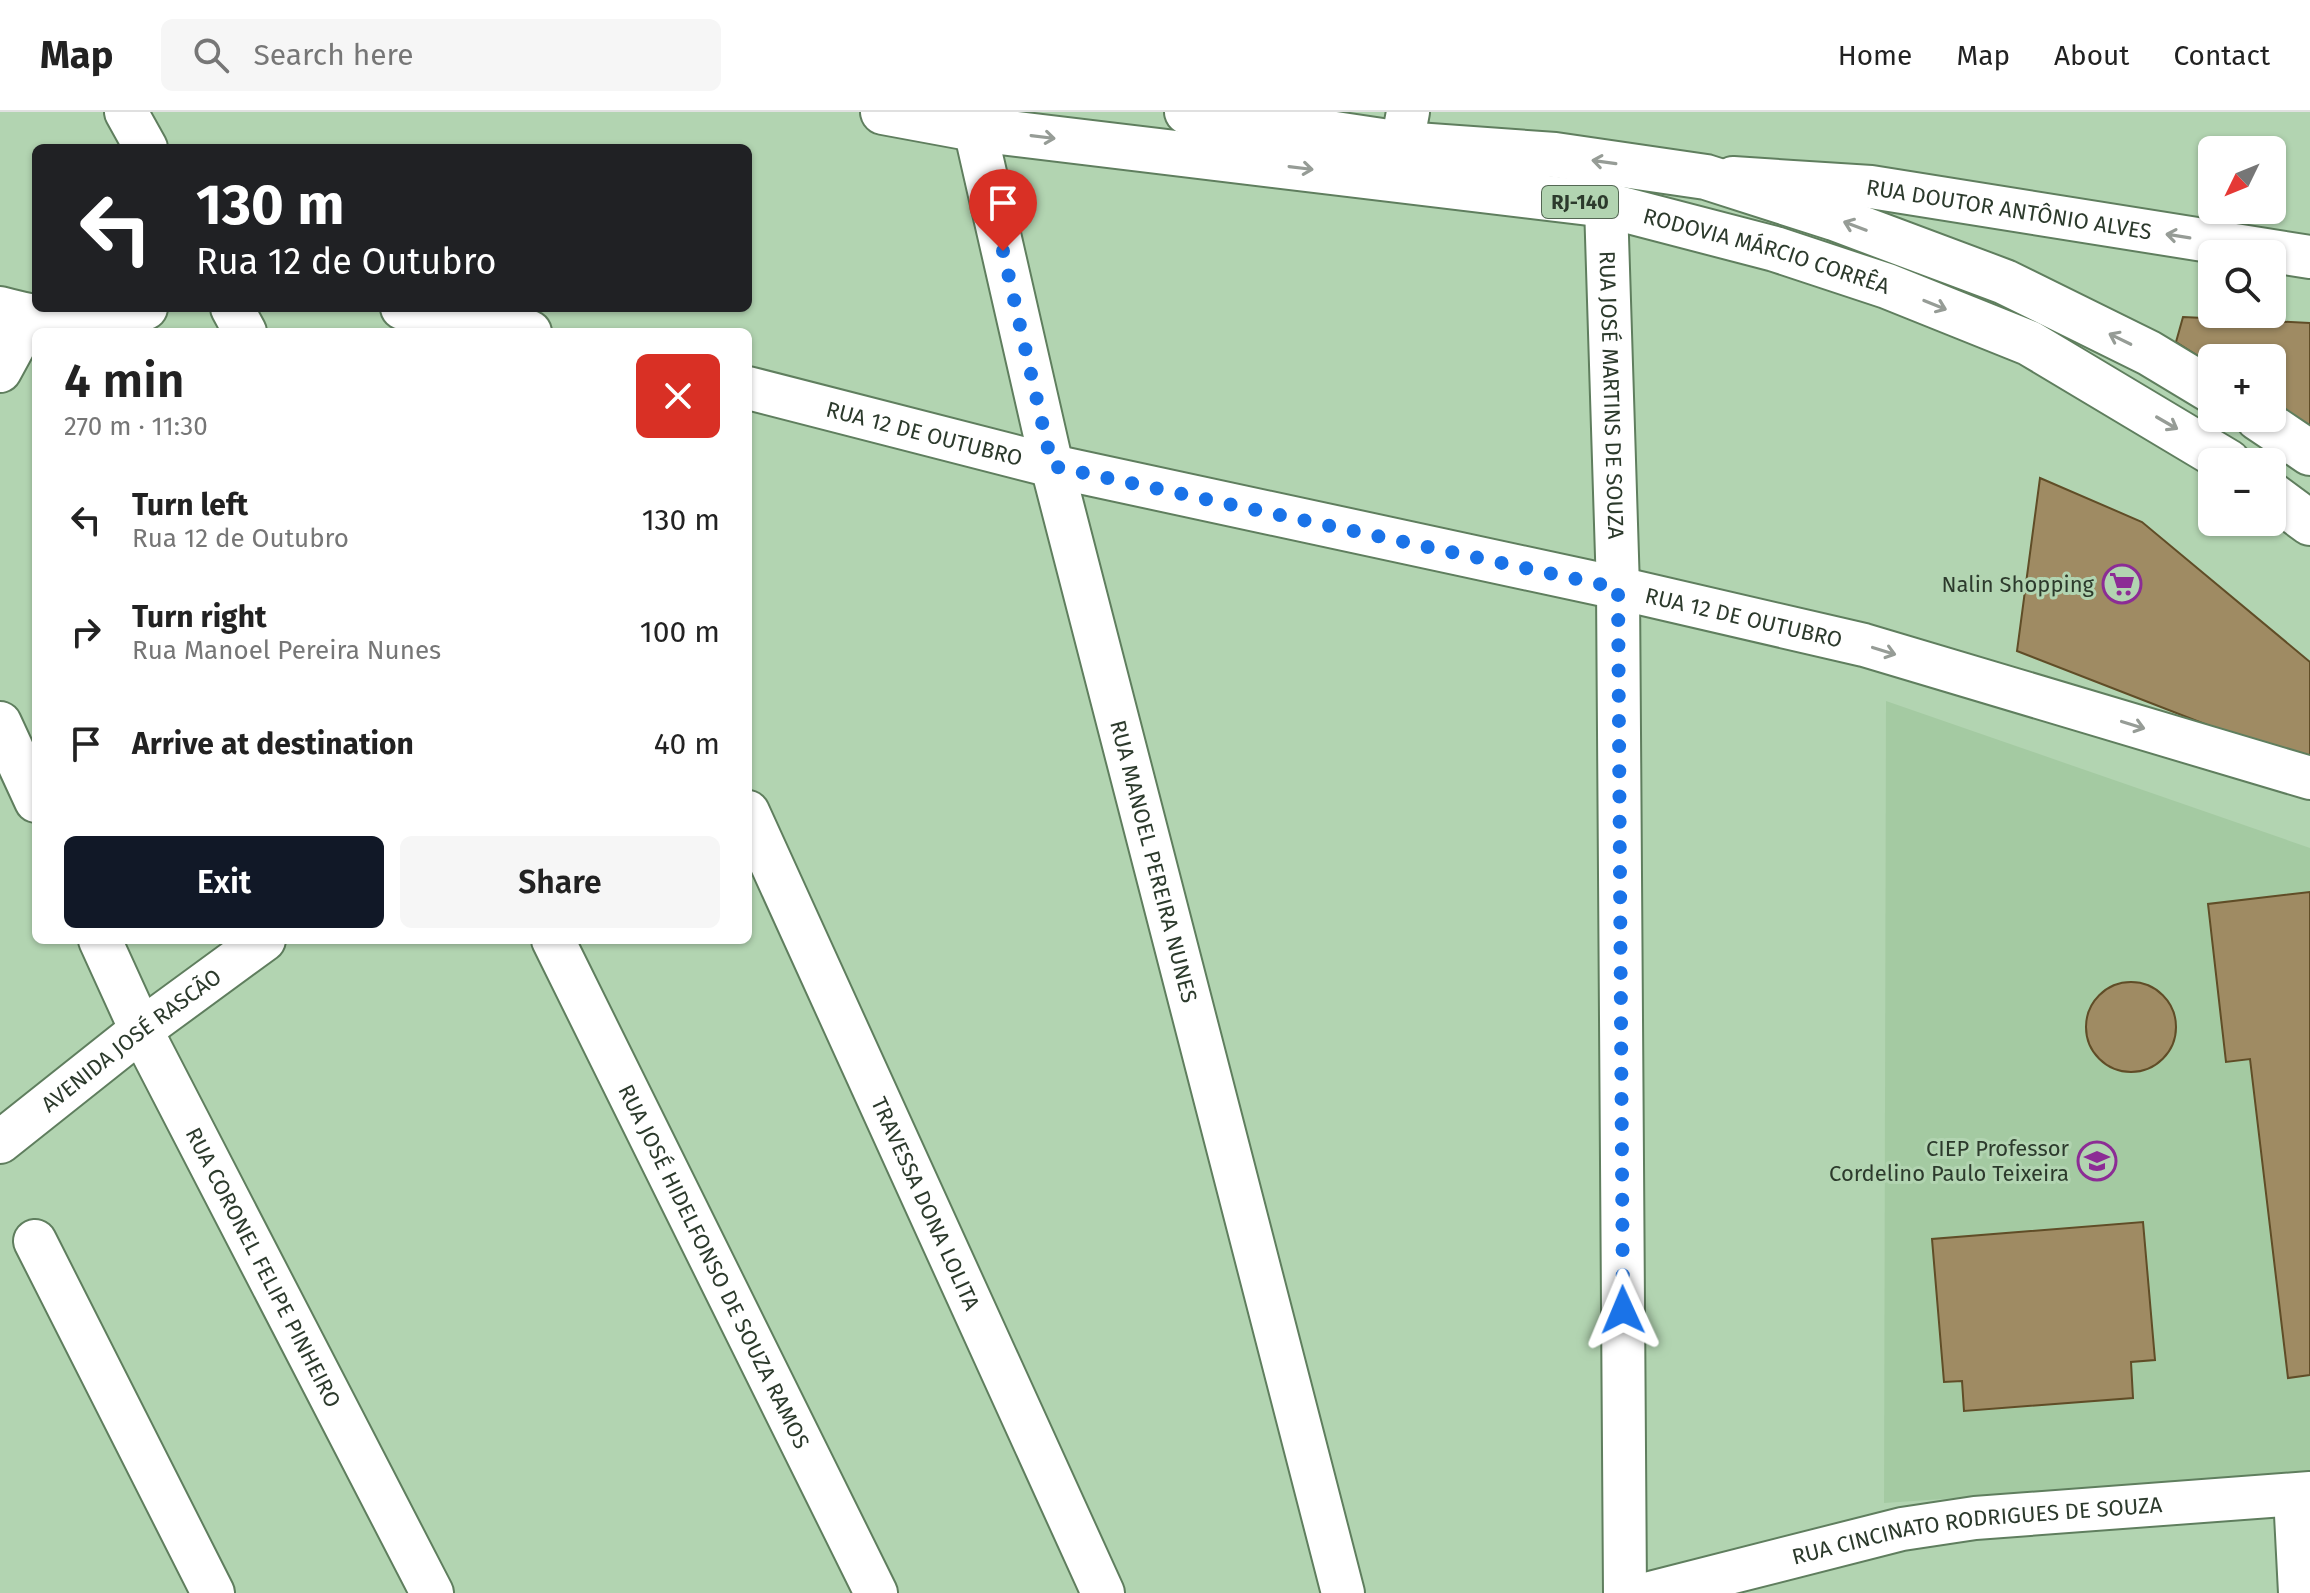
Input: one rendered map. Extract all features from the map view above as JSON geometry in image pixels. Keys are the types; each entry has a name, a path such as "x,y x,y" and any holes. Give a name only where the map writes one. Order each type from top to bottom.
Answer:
{"highway":[{"name":"RODOVIA MÁRCIO CORRÊA","path":"883,112 975,129 1606,205 1775,249 1887,286 2029,343 2205,448"},
{"name":"RODOVIA MÁRCIO CORRÊA","path":"1187,112 1405,128 1555,155 1706,177 1834,218 2005,282 2149,353 2198,383"},
{"path":"2279,432 2310,453"},
{"path":"2286,505 2310,523"}],"street":[{"path":"126,112 144,144"},
{"name":"RUA MANOEL PEREIRA NUNES","path":"975,129 1052,466 1343,1593"},
{"name":"RUA DOUTOR ANTÔNIO ALVES","path":"1706,177 1871,187 2310,257"},
{"name":"RUA JOSÉ MARTINS DE SOUZA","path":"1606,205 1618,588 1625,1593"},
{"path":"0,371 15,312 85,322 137,312"},
{"path":"423,312 509,328"},
{"name":"RUA 12 DE OUTUBRO","path":"752,389 1052,466 1618,588 1864,645 2310,778"},
{"path":"0,723 32,792"},
{"name":"TRAVESSA DONA LOLITA","path":"752,821 1103,1593"},
{"name":"RUA CORONEL FELIPE PINHEIRO","path":"102,944 141,1030 432,1593"},
{"name":"AVENIDA JOSÉ RASCÃO","path":"0,1142 141,1030 259,944"},
{"name":"RUA JOSÉ HIDELFONSO DE SOUZA RAMOS","path":"555,944 876,1593"},
{"path":"35,1241 203,1590"},
{"path":"2300,1593 2302,1494"},
{"name":"RUA CINCINATO RODRIGUES DE SOUZA","path":"1650,1593 1819,1548 1931,1524 1975,1518 2302,1494"}],"shaded area":[{"name":"CIEP Professor Cordelino Paulo Teixeira","path":"1886,701 2310,848 2310,1474 1884,1503"}],"building":[{"path":"2183,317 2198,318 2198,328 2286,328 2286,322 2310,323 2310,430 2286,414 2286,344 2198,344 2198,356 2176,342"},
{"name":"Nalin Shopping","path":"2040,478 2142,522 2310,662 2310,765 2017,651"},
{"path":"2310,892 2310,1375 2288,1378 2250,1059 2226,1062 2208,904"},
{"path":"2131,982 2148,985 2163,995 2173,1010 2176,1027 2173,1044 2163,1059 2148,1069 2131,1072 2114,1069 2099,1059 2089,1044 2086,1027 2089,1010 2099,995 2114,985"},
{"path":"2143,1222 2155,1360 2131,1362 2133,1398 1964,1411 1962,1381 1944,1382 1932,1239"}],"place":[{"name":"Nalin Shopping","path":"2122,584"},
{"name":"CIEP Professor Cordelino Paulo Teixeira","path":"2097,1161"}],"route":[{"path":"1003,251 1052,466 1618,588 1623,1310"}]}
